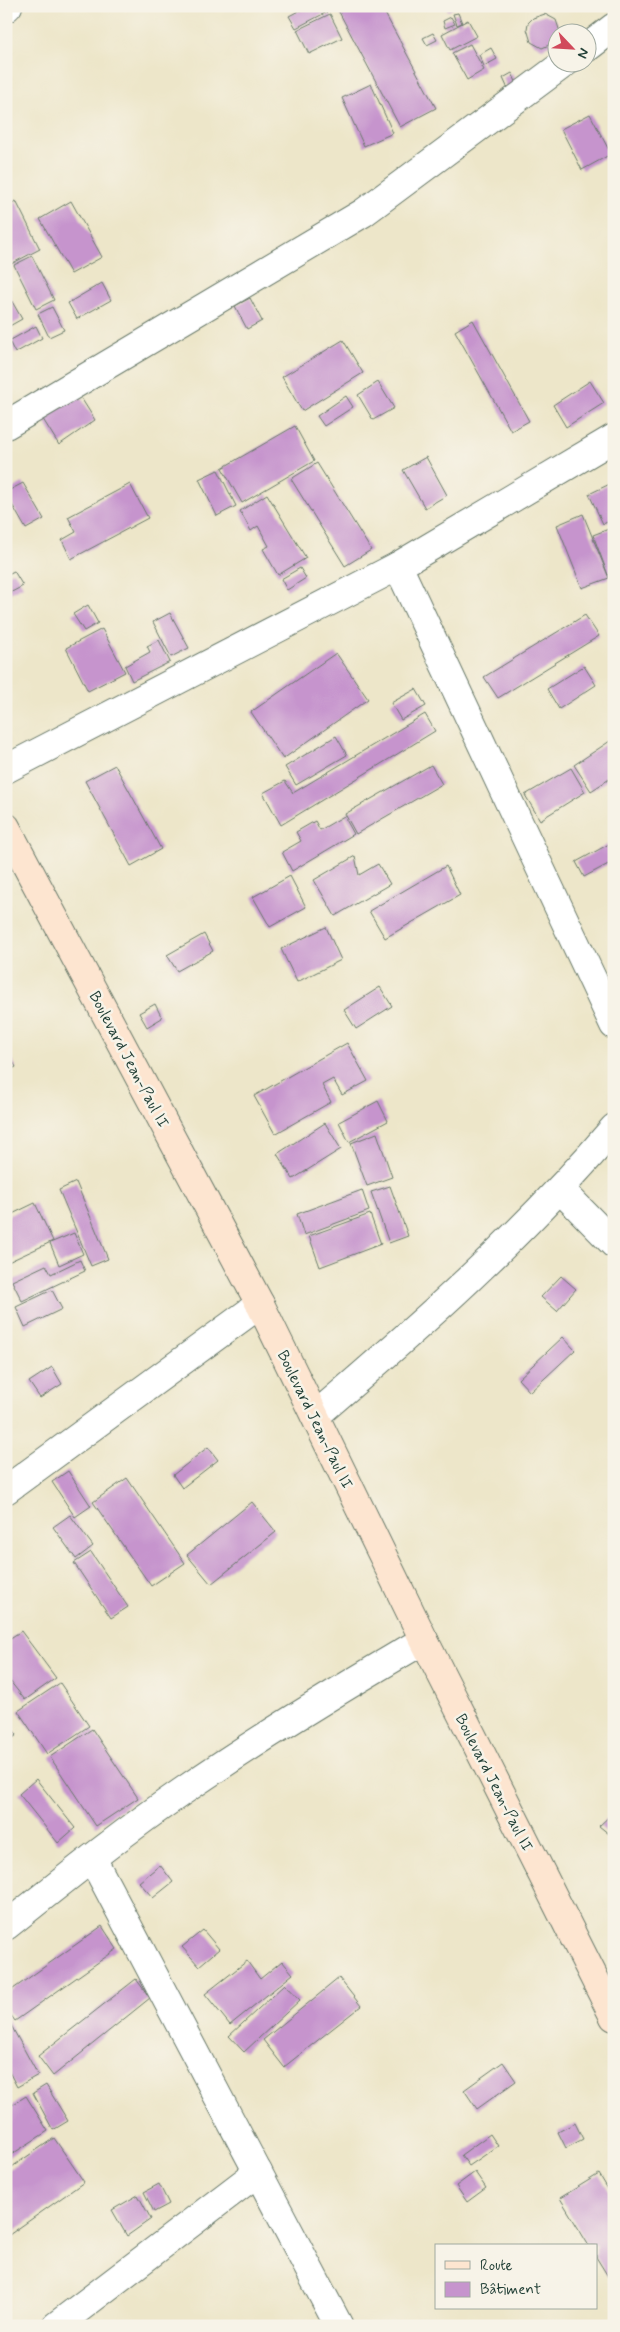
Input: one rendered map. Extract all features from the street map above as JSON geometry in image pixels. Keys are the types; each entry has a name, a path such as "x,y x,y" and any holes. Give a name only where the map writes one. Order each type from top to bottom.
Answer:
{"main road":[{"name":"Boulevard Jean-Paul II","path":"6,827 260,1304 424,1640 614,2017"}],"street":[{"path":"598,40 614,28"},
{"path":"6,425 363,213 553,72"},
{"path":"6,769 398,566 614,438"},
{"path":"398,566 614,1025"},
{"path":"316,1416 440,1308 560,1189 614,1128"},
{"path":"560,1189 614,1244"},
{"path":"6,1490 260,1304"},
{"path":"6,1926 92,1858 184,1790 279,1728 424,1640"},
{"path":"92,1858 339,2326"},
{"path":"56,2326 258,2172"}],"building":[{"path":"308,6 324,6 327,12 296,28 289,16"},
{"path":"345,6 381,6 436,108 400,127 338,10"},
{"path":"446,6 457,6 448,11"},
{"path":"458,13 462,23 457,25 453,14"},
{"path":"330,14 342,38 309,54 297,30"},
{"path":"545,14 556,20 557,22 548,22 548,46 542,48 531,42 527,29 528,23 533,18"},
{"path":"451,17 455,24 445,28 443,21"},
{"path":"468,20 477,36 450,50 442,34"},
{"path":"433,33 437,40 427,45 423,38"},
{"path":"470,44 484,70 467,80 452,53"},
{"path":"491,48 497,59 484,66 479,55"},
{"path":"512,73 517,84 508,89 503,78"},
{"path":"371,84 393,133 364,146 342,98"},
{"path":"590,114 611,154 582,170 561,129"},
{"path":"16,201 40,249 11,264 6,254 6,206"},
{"path":"71,201 102,257 71,274 40,219"},
{"path":"32,256 54,300 36,309 14,265"},
{"path":"102,283 111,300 77,319 68,303"},
{"path":"6,291 22,319 6,328"},
{"path":"250,298 262,321 247,329 235,306"},
{"path":"52,307 64,330 49,337 38,314"},
{"path":"473,320 529,421 511,431 455,331"},
{"path":"36,326 42,338 15,353 9,341"},
{"path":"343,340 363,373 302,411 282,377"},
{"path":"590,381 604,403 566,427 553,405"},
{"path":"378,382 394,408 373,420 358,395"},
{"path":"78,393 95,420 59,445 41,416"},
{"path":"346,396 353,407 324,426 317,416"},
{"path":"295,426 314,461 242,503 222,468"},
{"path":"426,457 447,495 425,508 403,470"},
{"path":"317,463 371,550 345,566 291,479"},
{"path":"218,470 236,506 217,516 199,479"},
{"path":"614,482 614,519 603,524 589,494"},
{"path":"23,483 44,519 26,529 6,494 6,492"},
{"path":"130,484 148,518 71,559 62,540 76,532 68,517"},
{"path":"267,494 306,558 278,575 263,549 269,546 258,526 251,531 240,511"},
{"path":"583,514 609,578 582,588 557,525"},
{"path":"614,527 614,573 608,575 593,535"},
{"path":"300,568 306,578 287,590 281,579"},
{"path":"14,571 23,586 6,595 6,575"},
{"path":"88,605 98,623 84,631 73,614"},
{"path":"170,613 189,648 171,657 153,622"},
{"path":"585,615 599,636 498,698 484,677"},
{"path":"102,629 125,672 88,691 66,648"},
{"path":"159,640 170,662 132,681 125,666 150,652 147,646"},
{"path":"336,653 368,699 283,759 251,712"},
{"path":"584,666 596,685 559,709 547,689"},
{"path":"416,689 426,706 401,720 391,703"},
{"path":"425,714 435,731 281,825 263,793 285,781 293,793"},
{"path":"336,736 347,755 296,785 285,767"},
{"path":"610,741 614,746 614,776 591,791 574,765"},
{"path":"115,765 161,849 131,866 85,781"},
{"path":"431,765 442,784 356,834 345,814"},
{"path":"571,768 585,792 540,820 525,795"},
{"path":"344,816 354,834 292,871 282,852 301,841 296,832 315,821 320,830"},
{"path":"611,843 614,848 614,861 584,877 576,862"},
{"path":"355,856 359,875 378,864 390,884 335,916 314,880"},
{"path":"446,866 460,895 385,938 369,911"},
{"path":"290,876 306,907 270,927 253,897"},
{"path":"326,927 341,960 297,982 281,949"},
{"path":"204,934 213,951 177,971 167,955"},
{"path":"380,987 392,1006 356,1029 344,1010"},
{"path":"155,1004 162,1018 147,1027 139,1013"},
{"path":"347,1043 368,1081 342,1095 333,1079 322,1085 331,1102 275,1134 254,1096"},
{"path":"6,1050 16,1067 6,1072"},
{"path":"378,1101 388,1121 349,1142 339,1122"},
{"path":"325,1123 341,1149 293,1179 277,1154"},
{"path":"377,1133 392,1177 367,1186 351,1143"},
{"path":"76,1182 108,1259 91,1266 59,1190"},
{"path":"390,1186 408,1236 389,1243 371,1192"},
{"path":"362,1190 369,1211 304,1235 297,1214"},
{"path":"35,1203 53,1241 6,1263 6,1217"},
{"path":"370,1214 381,1244 320,1267 309,1236"},
{"path":"74,1233 83,1254 59,1265 50,1243"},
{"path":"80,1260 85,1271 22,1301 12,1281 46,1265 51,1274"},
{"path":"561,1276 576,1289 557,1311 541,1297"},
{"path":"52,1290 62,1309 25,1327 16,1307"},
{"path":"563,1337 575,1350 530,1392 518,1379"},
{"path":"52,1367 62,1384 40,1398 29,1382"},
{"path":"208,1447 218,1460 182,1488 173,1475"},
{"path":"68,1471 91,1506 75,1517 52,1482"},
{"path":"127,1478 185,1563 151,1586 93,1502"},
{"path":"252,1502 276,1532 211,1584 187,1555"},
{"path":"70,1515 93,1546 76,1559 53,1527"},
{"path":"91,1552 128,1607 111,1618 74,1563"},
{"path":"21,1631 56,1678 25,1700 6,1676 6,1641"},
{"path":"60,1683 89,1726 47,1754 18,1711"},
{"path":"6,1721 17,1735 6,1743"},
{"path":"92,1729 138,1798 96,1826 50,1757"},
{"path":"36,1779 75,1828 58,1843 19,1794"},
{"path":"614,1812 614,1838 599,1826"},
{"path":"160,1865 173,1882 153,1898 139,1882"},
{"path":"102,1926 117,1949 15,2021 6,2008 6,1994"},
{"path":"203,1930 219,1949 199,1966 182,1947"},
{"path":"247,1961 260,1979 282,1961 293,1974 230,2025 205,1994"},
{"path":"339,1978 361,2006 284,2067 263,2040"},
{"path":"136,1979 150,1998 53,2076 38,2056"},
{"path":"285,1984 300,2000 244,2052 229,2036"},
{"path":"6,2016 38,2075 17,2087 6,2066"},
{"path":"503,2062 516,2081 477,2109 464,2090"},
{"path":"46,2085 68,2121 53,2130 33,2093"},
{"path":"26,2096 48,2131 6,2158 6,2109"},
{"path":"575,2123 583,2139 566,2148 558,2132"},
{"path":"490,2134 498,2146 469,2166 461,2155"},
{"path":"54,2138 84,2182 9,2235 6,2231 6,2171"},
{"path":"475,2172 486,2188 467,2202 456,2186"},
{"path":"599,2174 614,2199 614,2276 609,2278 598,2260 598,2244 588,2244 560,2198"},
{"path":"159,2184 169,2204 154,2212 144,2192"},
{"path":"138,2195 151,2219 127,2236 112,2210"}]}
